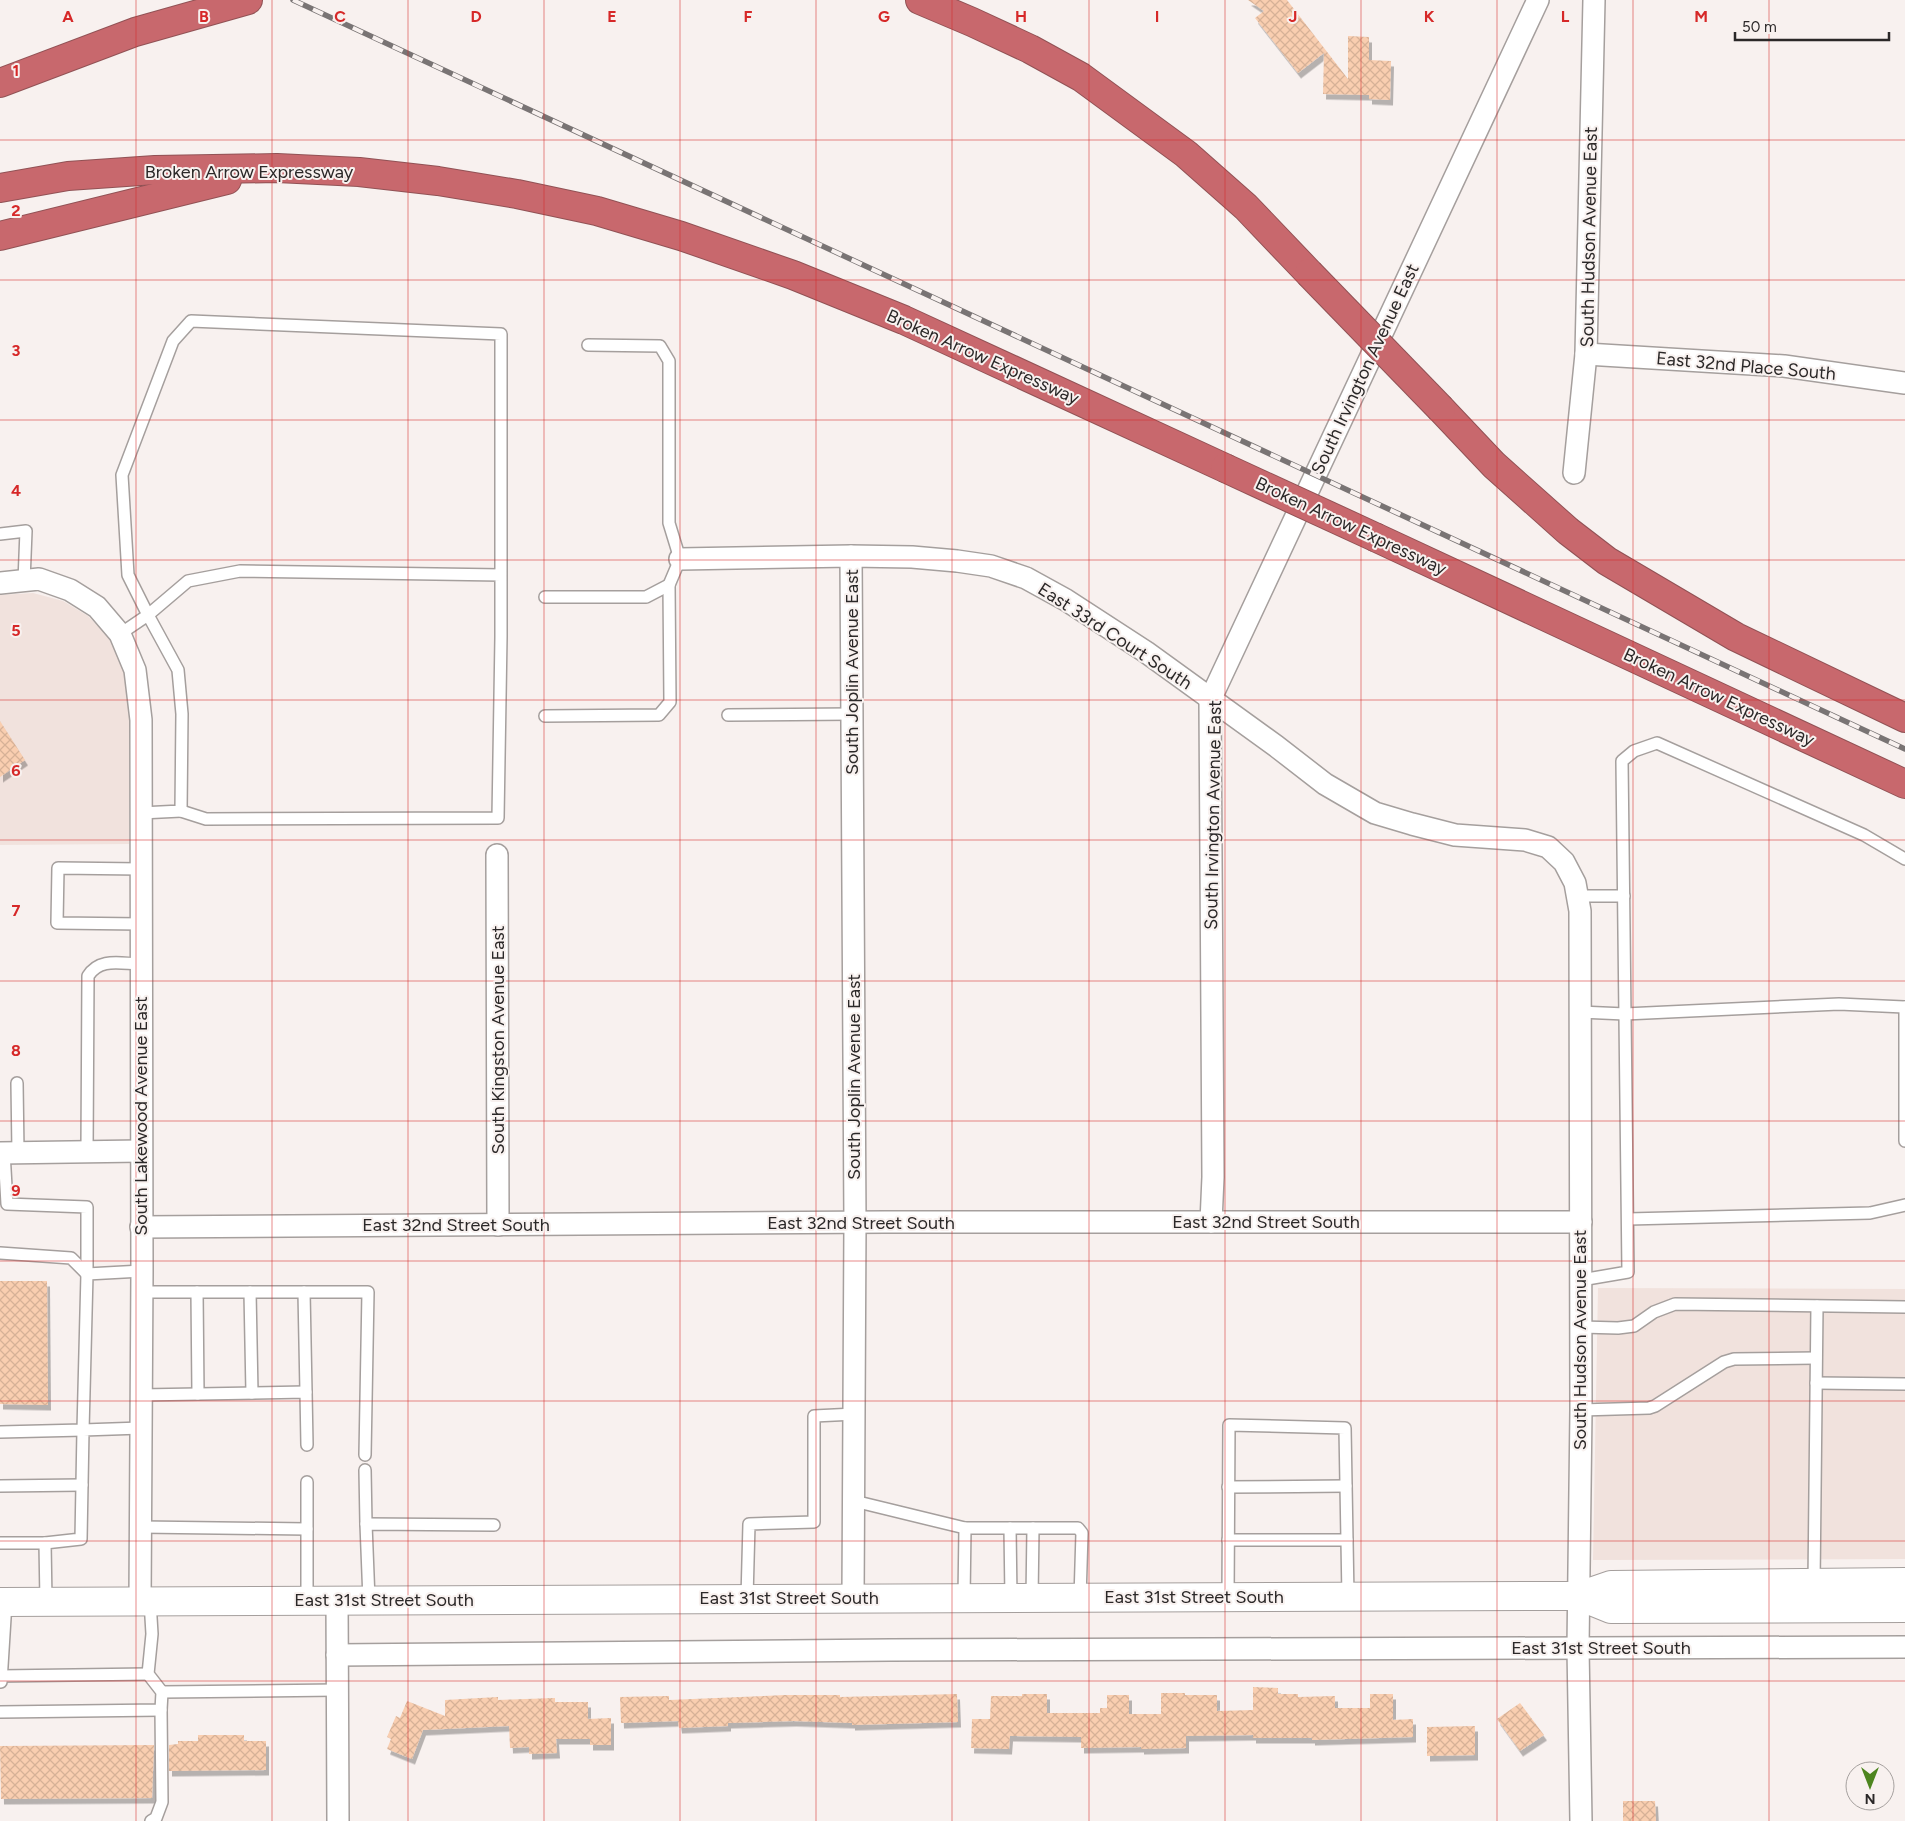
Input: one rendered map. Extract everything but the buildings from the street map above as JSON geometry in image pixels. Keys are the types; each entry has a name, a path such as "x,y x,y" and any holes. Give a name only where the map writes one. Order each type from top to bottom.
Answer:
{"highway":[{"path":"0,83 135,32 248,0"},
{"path":"920,0 1030,49 1081,77 1186,154 1246,207 1494,465 1568,530 1607,561 1736,637 1905,718"},
{"path":"0,236 277,168"},
{"name":"Broken Arrow Expressway","path":"0,188 68,176 155,170 277,168 359,172 438,181 508,192 597,211 681,236 793,275 904,320 1905,784"}],"main road":[{"name":"East 31st Street South","path":"3,1602 1579,1596 1611,1585 1905,1582"},
{"name":"East 31st Street South","path":"1579,1596 1611,1609 1905,1608"}],"street":[{"name":"South Irvington Avenue East","path":"1211,1222 1213,1177 1210,700 1538,0"},
{"name":"South Hudson Avenue East","path":"1574,473 1586,354 1594,0"},
{"name":"East 32nd Place South","path":"1586,354 1784,366 1905,383"},
{"name":"East 33rd Court South","path":"680,559 851,556 912,557 991,566 1026,578 1066,600 1146,652 1276,746 1325,784 1375,813 1455,835 1526,840 1548,847 1564,862"},
{"name":"South Joplin Avenue East","path":"851,556 855,1223 853,1598"},
{"path":"0,584 39,580 70,590 96,607 120,634"},
{"name":"South Lakewood Avenue East","path":"120,634 135,670 141,720 141,1527 145,1601"},
{"name":"South Kingston Avenue East","path":"497,855 498,1225"},
{"name":"South Hudson Avenue East","path":"1564,862 1575,883 1580,911 1581,1410 1578,1648 1581,1821"},
{"path":"7,1152 141,1152"},
{"name":"East 32nd Street South","path":"141,1227 855,1223 1581,1222"},
{"path":"337,1600 338,1821"},
{"name":"East 31st Street South","path":"338,1655 890,1650 1905,1647"}],"lane":[{"path":"141,813 181,811 206,819 498,818 501,334 191,321 173,341 122,475 128,575 178,670 182,714 181,811"},
{"path":"545,716 659,715 670,702 669,585 680,559 669,523 669,360 660,346 588,345"},
{"path":"0,534 26,530 24,581"},
{"path":"120,634 148,615 188,581 240,571 501,575"},
{"path":"544,597 646,597 669,585"},
{"path":"728,715 853,714"},
{"path":"1581,1280 1628,1272 1622,761 1634,751 1657,743 1864,835 1905,858"},
{"path":"141,868 58,868 57,923 141,924"},
{"path":"1578,896 1624,896"},
{"path":"86,1152 88,976 93,968 102,963 141,964"},
{"path":"1580,1012 1625,1014 1839,1004 1904,1007 1905,1141"},
{"path":"0,1543 46,1543 81,1539 87,1274 86,1207 3,1204 7,1152 17,1083"},
{"path":"1628,1219 1870,1213 1905,1205"},
{"path":"0,1253 71,1258 87,1274 142,1271"},
{"path":"142,1292 368,1292 365,1455"},
{"path":"197,1292 198,1394"},
{"path":"250,1292 252,1393"},
{"path":"304,1292 307,1445"},
{"path":"1581,1327 1618,1328 1634,1326 1654,1312 1675,1304 1905,1307"},
{"path":"1814,1584 1817,1306"},
{"path":"1581,1410 1649,1408 1655,1406 1724,1362 1734,1360 1816,1358"},
{"path":"1816,1383 1905,1384"},
{"path":"141,1395 306,1392"},
{"path":"747,1598 748,1524 814,1522 814,1416 855,1414"},
{"path":"1228,1598 1229,1425 1345,1428 1348,1597"},
{"path":"0,1432 141,1428"},
{"path":"365,1470 369,1600"},
{"path":"307,1482 308,1600"},
{"path":"0,1486 82,1485"},
{"path":"1228,1487 1346,1486"},
{"path":"854,1501 965,1528 1078,1528 1082,1533 1080,1598"},
{"path":"366,1524 494,1525"},
{"path":"141,1527 307,1530"},
{"path":"964,1598 965,1528"},
{"path":"1010,1528 1022,1598"},
{"path":"1022,1598 1033,1528"},
{"path":"1228,1540 1347,1540"},
{"path":"46,1543 46,1601"},
{"path":"145,1601 152,1634 148,1674 162,1692 162,1802 156,1818 151,1821"},
{"path":"3,1602 1,1679 148,1674"},
{"path":"162,1692 338,1690"},
{"path":"0,1712 162,1710"}],"shaded area":[{"path":"33,593 63,601 88,616 111,640 127,676 129,704 129,844 0,845 0,595"},
{"path":"1598,1288 1905,1289 1905,1559 1593,1560"}],"railway":[{"path":"293,0 1905,749"}]}
